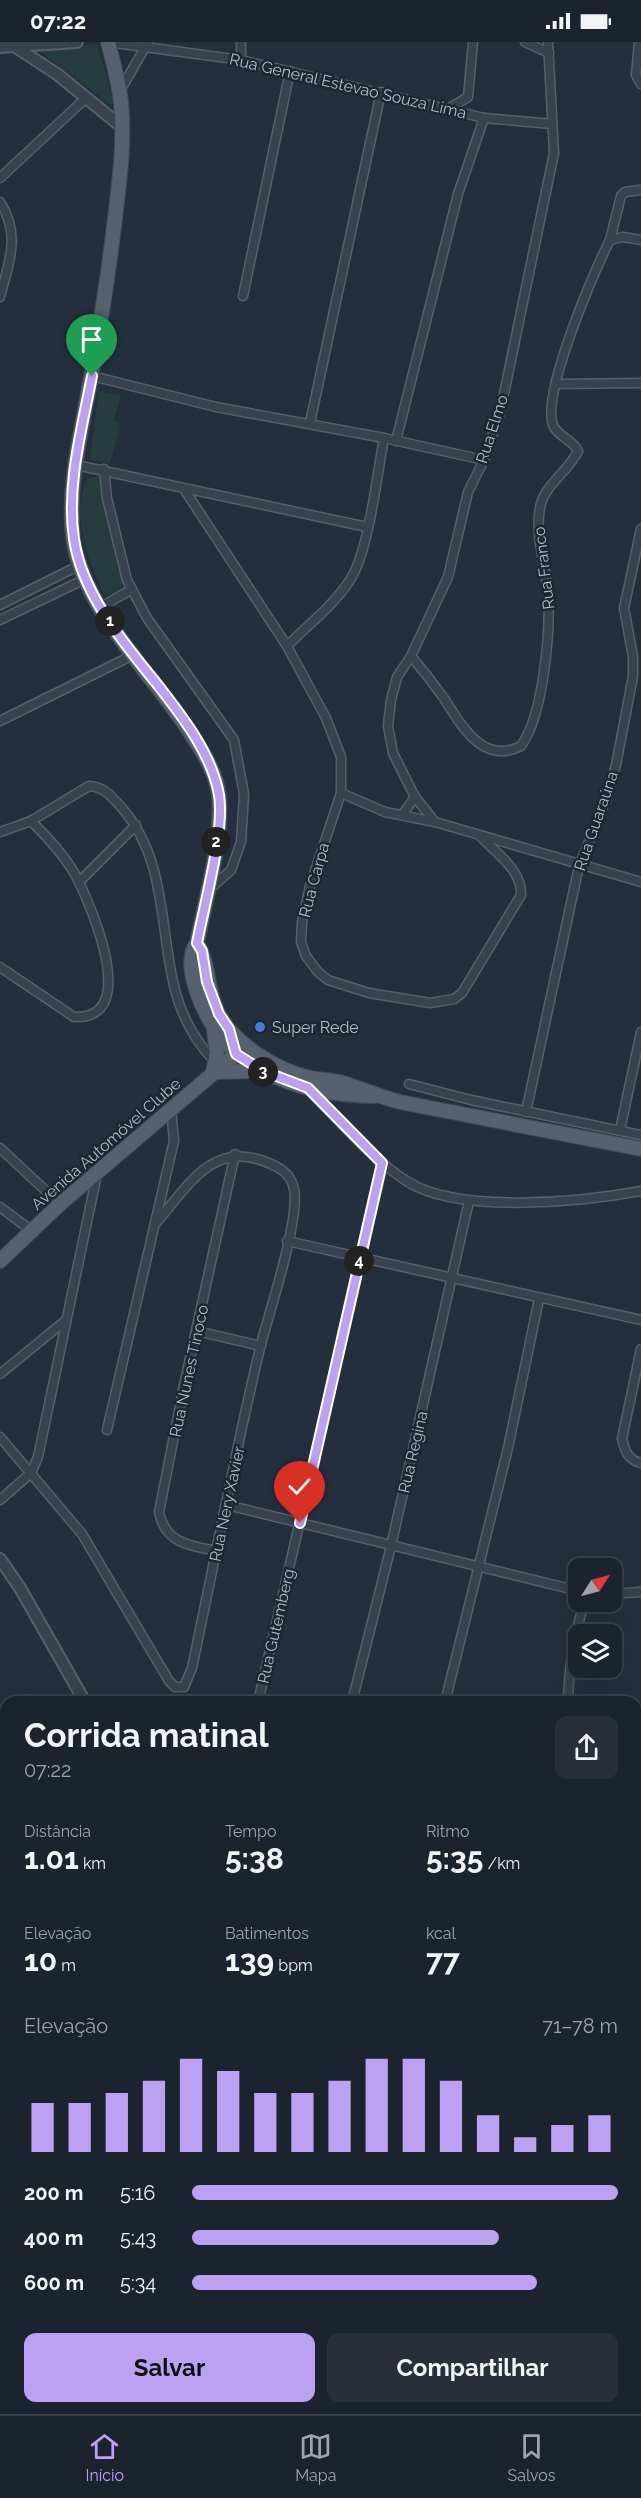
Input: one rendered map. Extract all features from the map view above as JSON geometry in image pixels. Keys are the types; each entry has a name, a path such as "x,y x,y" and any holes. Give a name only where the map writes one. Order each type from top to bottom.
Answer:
{"main road":[{"path":"108,42 120,91 122,166 92,376 76,465 72,501 74,539 85,579 133,655 173,704 206,757 219,795 220,817 197,943 193,949 192,979 201,1006 214,1028 236,1054 263,1071 308,1088 335,1094 375,1096 641,1149"},
{"path":"197,943 202,951 207,982 229,1029 236,1054"},
{"path":"214,1028 217,1047 214,1067 263,1071"},
{"path":"229,1029 261,1056 281,1068 354,1086 375,1096"},
{"path":"236,1054 261,1056"},
{"name":"Avenida Automóvel Clube","path":"0,1261 60,1204 171,1109 214,1067 236,1054"}],"street":[{"path":"0,47 17,48 77,42"},
{"path":"99,42 108,42"},
{"name":"Rua General Estevao Souza Lima","path":"108,42 148,44 241,60 450,108 484,118 552,124"},
{"path":"241,42 241,60"},
{"path":"450,108 468,97 472,42"},
{"path":"525,42 549,54"},
{"name":"Rua Elmo","path":"435,822 415,797 393,753 388,726 391,700 397,678 411,656 448,577 468,492 484,460 500,413 552,166 548,42"},
{"path":"639,43 636,75 641,84"},
{"path":"120,91 148,44"},
{"path":"17,48 34,57 122,127"},
{"path":"243,296 290,71"},
{"path":"310,423 381,92"},
{"path":"0,178 86,98"},
{"path":"396,441 458,194 484,118"},
{"name":"Rua Franco","path":"411,656 442,695 462,729 477,743 502,752 521,746 533,726 550,616 539,543 540,504 578,451 552,423 553,400 578,309 610,240 621,196 626,192 640,190"},
{"path":"0,202 9,216 13,231 0,297"},
{"path":"610,240 623,237 641,240"},
{"path":"92,376 216,407 310,423 484,460"},
{"path":"557,384 641,383"},
{"path":"287,646 340,595 352,578 362,557 384,438"},
{"path":"76,465 104,469 184,489 367,527"},
{"path":"104,469 119,553 132,589 147,618 234,740 244,794 241,842 231,870 207,892"},
{"name":"Rua Carpa","path":"184,489 287,646 314,695 341,757 341,793 310,886 302,922 301,942 306,956 318,972 328,980 357,991 430,1003 445,1002 462,993 521,895 520,880 515,872 481,837"},
{"name":"Rua Guaraúna","path":"526,1112 579,866 606,800 616,765 633,676 633,656 624,608 641,529"},
{"path":"0,605 80,565"},
{"path":"0,620 85,579"},
{"path":"101,607 132,589"},
{"path":"0,721 133,655"},
{"path":"0,832 31,821 89,786 99,787 110,794 136,825 156,870 175,991 196,1039 214,1067"},
{"path":"341,793 361,803 435,822 579,866 641,882"},
{"path":"402,815 415,797"},
{"path":"0,967 74,1017 93,1013 103,1005 110,982 106,957 79,882 56,847 31,821"},
{"path":"79,882 136,825"},
{"path":"620,1130 641,1032"},
{"path":"409,1084 471,1100 641,1135"},
{"path":"308,1088 382,1163 423,1190 469,1201 591,1197 641,1191"},
{"path":"471,1100 471,1116"},
{"path":"107,1430 174,1141 171,1109"},
{"path":"0,1148 60,1204"},
{"path":"155,1224 206,1168 220,1159 235,1154"},
{"name":"Rua Nery Xavier","path":"0,1437 82,1534 175,1687 180,1688 187,1684 293,1208 294,1190 290,1178 280,1168 251,1156 235,1154"},
{"name":"Rua Nunes Tinoco","path":"217,1551 178,1541 168,1534 159,1512 235,1154"},
{"name":"Rua Gutemberg","path":"259,1696 382,1163"},
{"path":"0,1500 31,1473 45,1429 65,1321 97,1173"},
{"name":"Rua Regina","path":"354,1696 392,1546 469,1201"},
{"path":"0,1207 32,1231"},
{"path":"287,1241 641,1320"},
{"path":"446,1696 508,1448 539,1299"},
{"path":"0,1374 65,1321"},
{"path":"197,1331 261,1346"},
{"path":"641,1349 622,1439 625,1451 631,1459 641,1463"},
{"path":"227,1505 568,1588"},
{"path":"0,1559 25,1597 81,1696"},
{"path":"622,1593 641,1592"},
{"path":"568,1696 569,1672 576,1625 581,1612"}],"green space":[{"path":"97,44 114,103 111,105 41,52 46,46"},
{"path":"99,391 121,395 114,421 121,424 110,463 90,460"},
{"path":"87,478 102,479 124,585 105,597 88,554 81,523 82,493"}],"place":[{"name":"Super Rede","path":"260,1027"}],"route":[{"path":"92,376 72,501 74,539 85,579 101,607 133,655 173,704 206,757 213,774 219,795 220,817 197,943 202,951 207,982 219,1014 229,1029 236,1054 282,1081 308,1088 382,1163 300,1523"}]}
